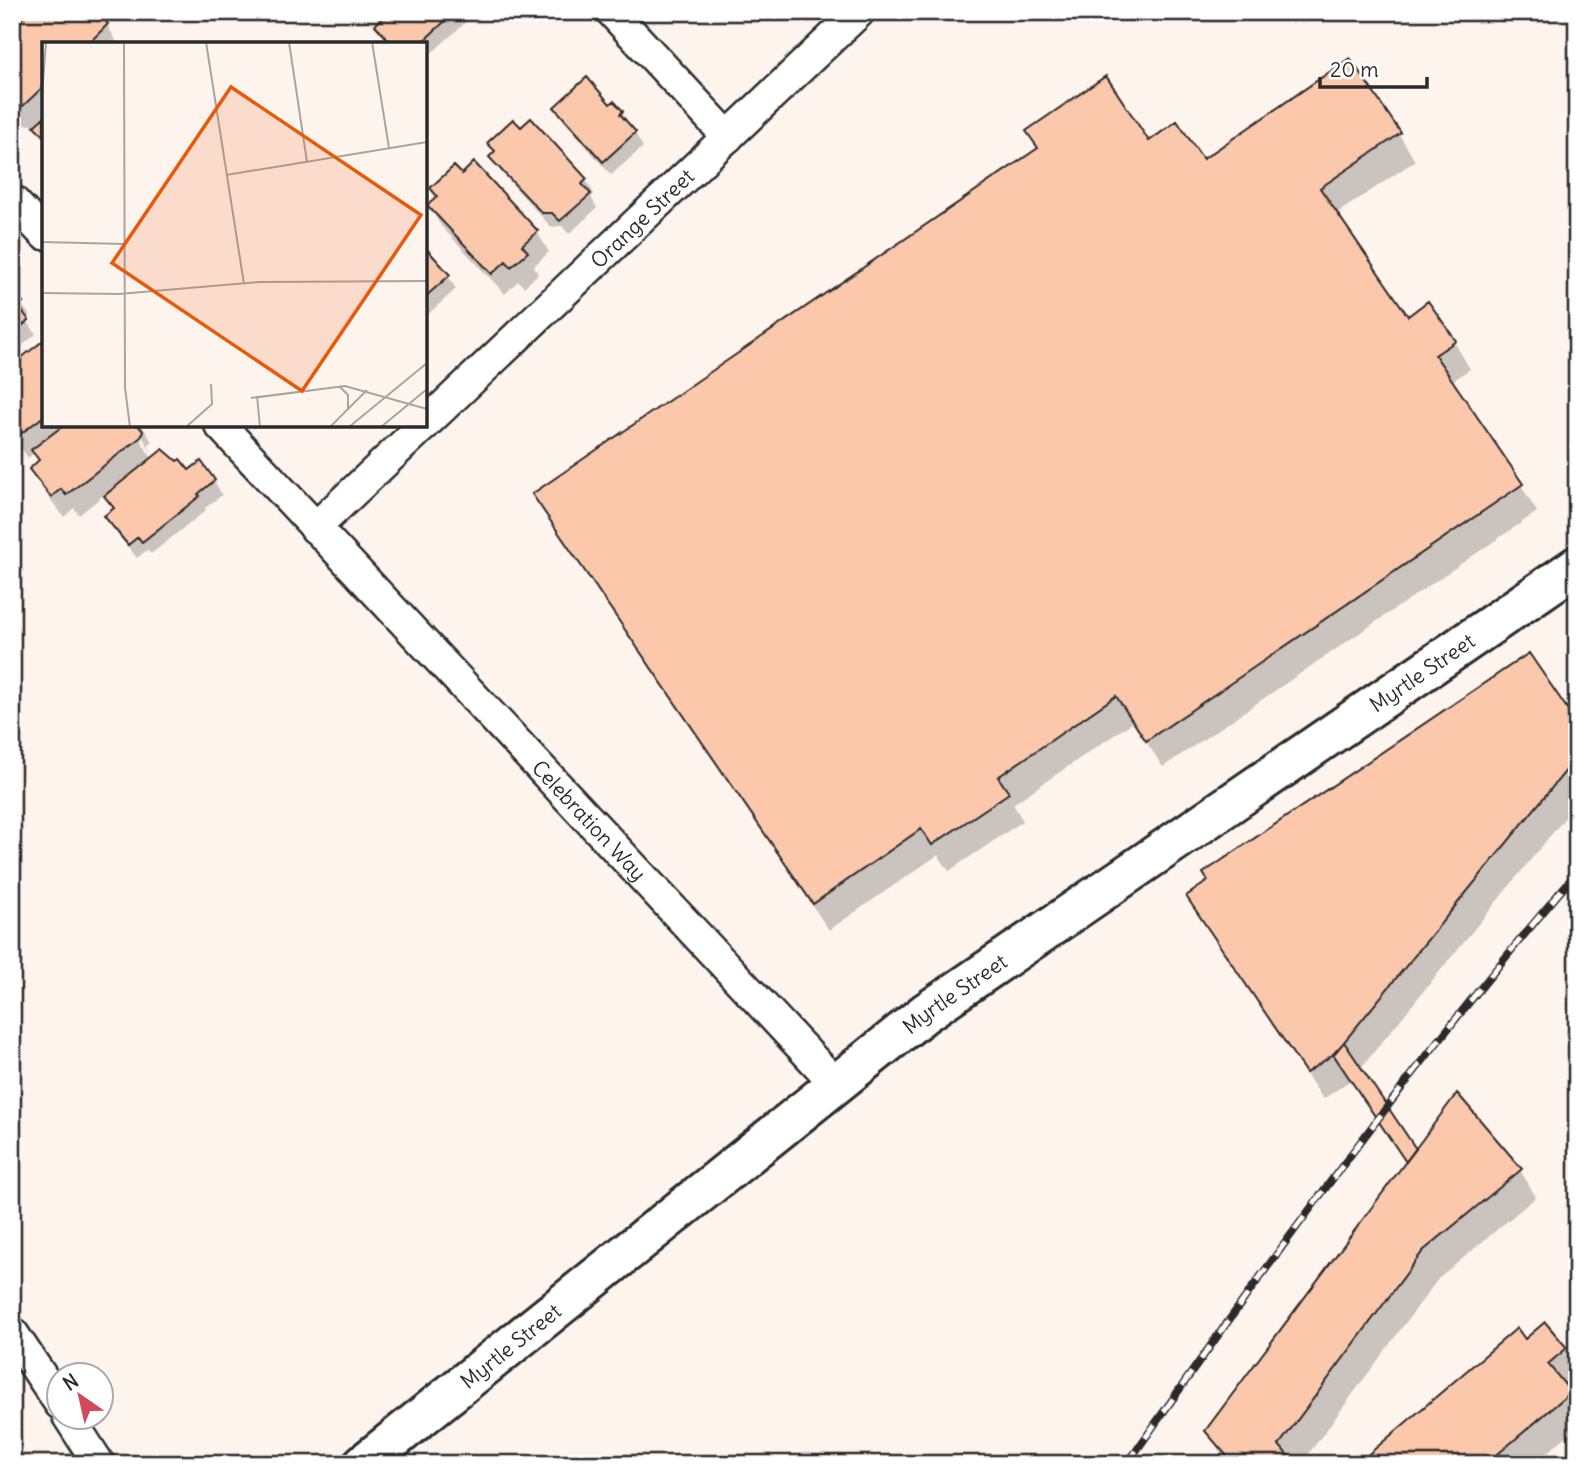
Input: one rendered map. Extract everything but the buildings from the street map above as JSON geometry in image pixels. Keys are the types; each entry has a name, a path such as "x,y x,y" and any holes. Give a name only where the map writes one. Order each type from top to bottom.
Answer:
{"street":[{"path":"612,12 727,137"},
{"name":"Orange Street","path":"427,421 859,12"},
{"path":"12,200 42,232"},
{"name":"Celebration Way","path":"222,427 836,1084"},
{"name":"Orange Street","path":"315,528 421,427"},
{"name":"Myrtle Street","path":"363,1464 925,1013 1577,566"},
{"path":"12,1332 46,1383"},
{"path":"77,1430 99,1464"}],"railway":[{"path":"1127,1464 1235,1312 1401,1088 1577,872"}]}
